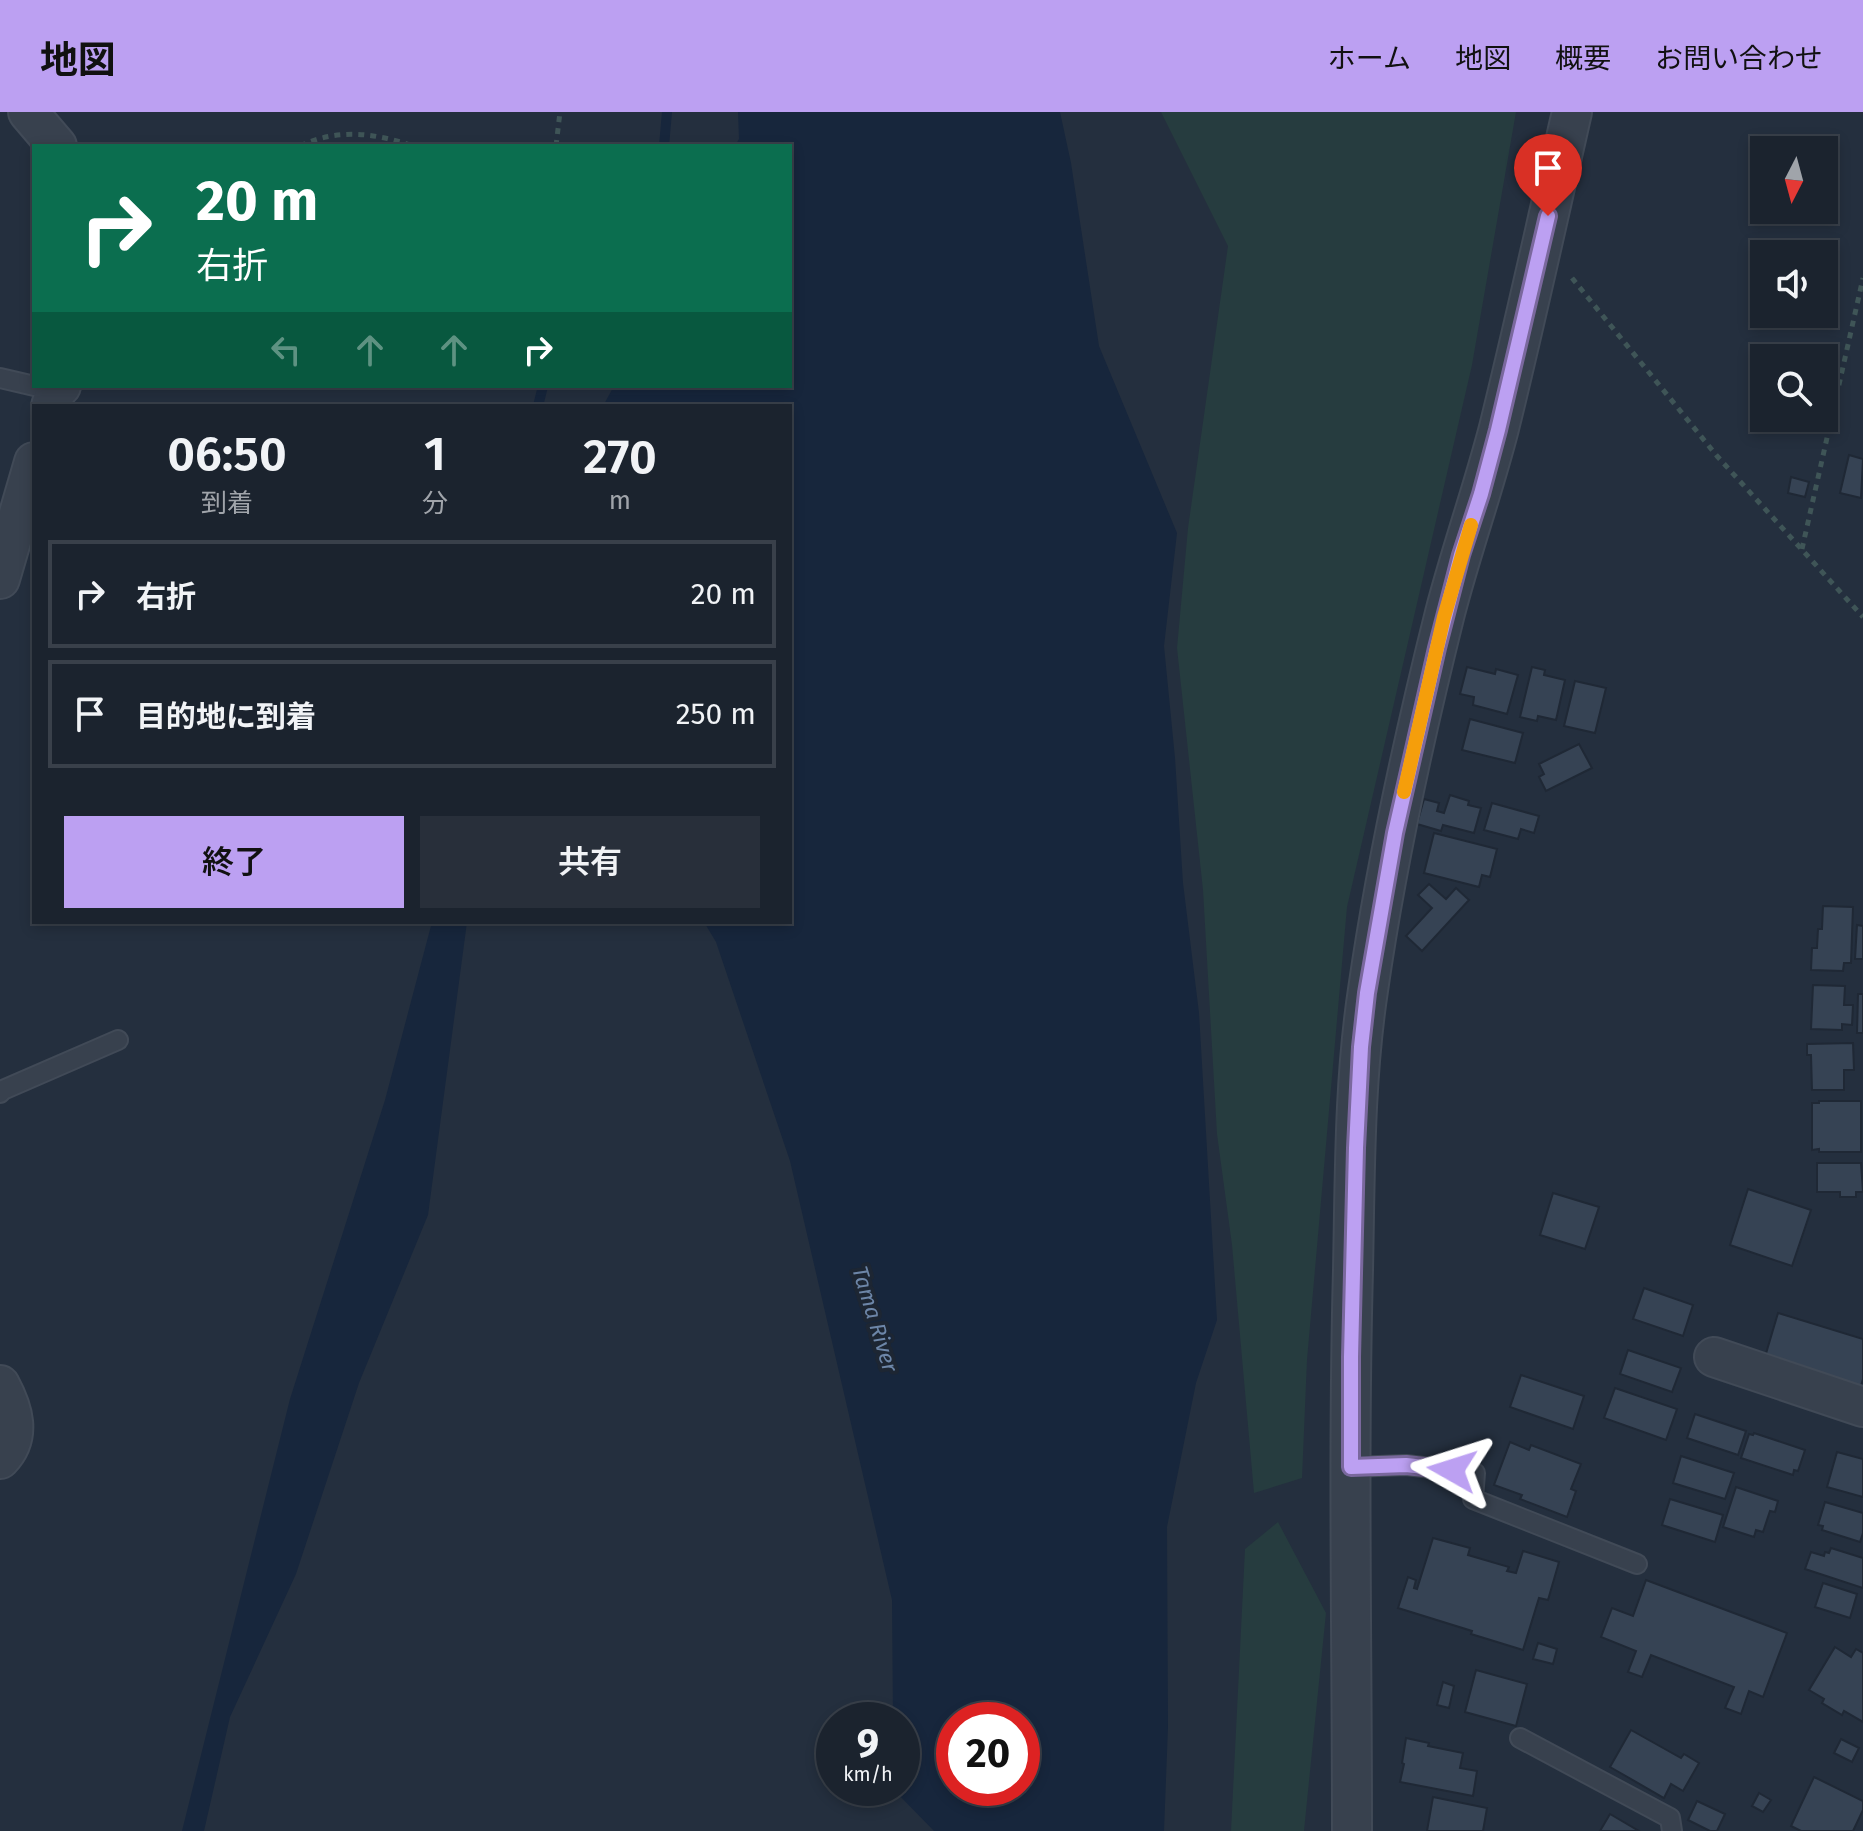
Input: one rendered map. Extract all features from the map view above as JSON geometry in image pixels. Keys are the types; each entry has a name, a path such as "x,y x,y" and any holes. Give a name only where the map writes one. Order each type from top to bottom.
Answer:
{"street":[{"path":"28,112 55,144"},
{"path":"1352,1831 1351,1357 1356,1148 1367,993 1395,833 1437,648 1498,430 1572,112"},
{"path":"0,579 32,469"},
{"path":"1714,1357 1863,1407"},
{"path":"0,1385 12,1410 13,1421 11,1442 0,1459"}],"lane":[{"path":"0,378 32,387"},
{"path":"35,388 56,394"},
{"path":"0,1093 118,1040"},
{"path":"1351,1467 1406,1465 1475,1473 1473,1499 1637,1564"},
{"path":"1520,1738 1670,1818 1672,1831"}],"path":[{"path":"556,144 560,112"},
{"path":"306,144 345,133 369,134 406,144"},
{"path":"1542,242 1717,456 1863,617"},
{"path":"1802,550 1863,278"}],"green space":[{"path":"1161,112 1516,112 1472,365 1347,907 1307,1360 1302,1478 1254,1493 1232,1245 1217,1134 1203,890 1177,648 1188,528 1228,246"},
{"path":"1278,1522 1326,1613 1304,1831 1231,1831 1245,1549"}],"water":[{"name":"Tama River","path":"738,112 1060,112 1071,163 1099,346 1177,533 1164,646 1183,883 1199,1013 1217,1320 1196,1383 1167,1527 1168,1727 1164,1831 934,1831 910,1806 920,1806 920,1702 893,1702 892,1600 790,1161 716,942 705,924 792,924 792,404 604,404 613,388 792,388 792,144 736,144 739,139"},
{"path":"431,924 467,924 428,1215 359,1383 296,1574 230,1717 204,1831 182,1831 290,1399 385,1100"}],"building":[{"path":"1849,455 1863,459 1861,498 1840,493"},
{"path":"1791,477 1809,482 1805,497 1788,493"},
{"path":"1467,667 1495,674 1496,669 1518,675 1507,714 1473,705 1474,697 1460,694"},
{"path":"1532,667 1545,670 1544,675 1565,680 1556,720 1538,716 1537,721 1520,717"},
{"path":"1575,681 1606,688 1595,733 1564,726"},
{"path":"1470,719 1523,733 1515,763 1462,750"},
{"path":"1579,744 1592,768 1546,791 1539,777 1544,774 1539,764"},
{"path":"1450,795 1481,808 1474,833 1443,825 1441,831 1417,824 1424,799 1439,803 1437,811 1444,813"},
{"path":"1492,803 1539,816 1534,833 1521,829 1518,839 1484,830"},
{"path":"1434,833 1497,849 1490,877 1482,875 1479,887 1424,873"},
{"path":"1429,884 1446,899 1456,888 1469,900 1422,951 1406,936 1432,908 1418,895"},
{"path":"1823,906 1853,907 1851,963 1844,963 1843,971 1811,970 1812,948 1817,948 1818,929 1822,929"},
{"path":"1857,925 1863,926 1863,959 1855,959"},
{"path":"1813,985 1845,986 1844,1005 1853,1005 1852,1025 1842,1024 1842,1030 1811,1029"},
{"path":"1858,994 1863,994 1863,1033 1857,1033"},
{"path":"1853,1043 1854,1070 1844,1070 1844,1090 1812,1090 1811,1055 1807,1055 1807,1044"},
{"path":"1861,1101 1861,1152 1812,1150 1812,1103"},
{"path":"1817,1163 1861,1163 1863,1192 1856,1192 1856,1197 1840,1197 1840,1192 1817,1192"},
{"path":"1748,1189 1811,1210 1792,1266 1730,1245"},
{"path":"1553,1193 1599,1207 1585,1249 1540,1235"},
{"path":"1644,1288 1693,1305 1683,1336 1633,1319"},
{"path":"1778,1313 1863,1339 1863,1379 1858,1396 1762,1367"},
{"path":"1628,1350 1681,1368 1672,1392 1620,1374"},
{"path":"1521,1375 1584,1396 1573,1429 1510,1407"},
{"path":"1615,1388 1677,1409 1666,1440 1604,1418"},
{"path":"1695,1414 1746,1431 1738,1455 1687,1438"},
{"path":"1749,1434 1805,1450 1798,1471 1794,1470 1793,1475 1741,1458"},
{"path":"1510,1442 1529,1450 1531,1445 1581,1464 1571,1489 1576,1491 1567,1517 1494,1485"},
{"path":"1837,1452 1863,1459 1863,1497 1827,1487"},
{"path":"1681,1456 1734,1473 1725,1499 1673,1483"},
{"path":"1736,1487 1778,1501 1775,1512 1770,1511 1763,1532 1756,1530 1754,1537 1723,1527"},
{"path":"1670,1499 1723,1515 1715,1542 1662,1525"},
{"path":"1825,1502 1863,1513 1860,1542 1822,1530 1823,1526 1818,1525"},
{"path":"1433,1538 1470,1548 1468,1555 1509,1567 1507,1571 1516,1573 1523,1551 1559,1562 1548,1600 1539,1598 1523,1650 1398,1608 1408,1577 1416,1580 1414,1588 1417,1589"},
{"path":"1831,1548 1863,1558 1863,1588 1805,1569 1811,1552 1824,1556"},
{"path":"1646,1580 1787,1633 1763,1697 1749,1691 1741,1714 1725,1708 1734,1687 1651,1655 1642,1677 1628,1672 1636,1651 1601,1637 1612,1608 1633,1616"},
{"path":"1823,1583 1857,1594 1850,1618 1815,1607"},
{"path":"1538,1643 1557,1649 1553,1664 1533,1659"},
{"path":"1835,1647 1851,1657 1856,1649 1863,1653 1863,1722 1844,1711 1842,1715 1822,1703 1824,1699 1809,1690"},
{"path":"1476,1670 1527,1684 1516,1726 1465,1712"},
{"path":"1443,1682 1454,1686 1449,1708 1437,1705"},
{"path":"1631,1730 1681,1758 1684,1754 1699,1763 1683,1791 1671,1784 1664,1798 1610,1767"},
{"path":"1406,1738 1463,1753 1460,1768 1477,1771 1473,1796 1400,1782"},
{"path":"1841,1739 1859,1748 1852,1762 1834,1753"},
{"path":"1814,1777 1863,1801 1863,1810 1853,1831 1801,1831 1791,1826"},
{"path":"1759,1793 1771,1800 1763,1812 1752,1806"},
{"path":"1433,1797 1487,1808 1483,1831 1427,1831"},
{"path":"1697,1801 1725,1814 1717,1831 1710,1831 1688,1820"},
{"path":"1610,1814 1639,1831 1600,1831"}],"waterway":[{"path":"664,144 667,112"},
{"path":"538,404 542,388"}],"slow traffic":[{"path":"1404,792 1444,617 1471,525"}],"route":[{"path":"1452,1470 1406,1465 1351,1467 1353,1249 1361,1047 1367,993 1395,833 1444,617 1498,430 1548,216"}]}
